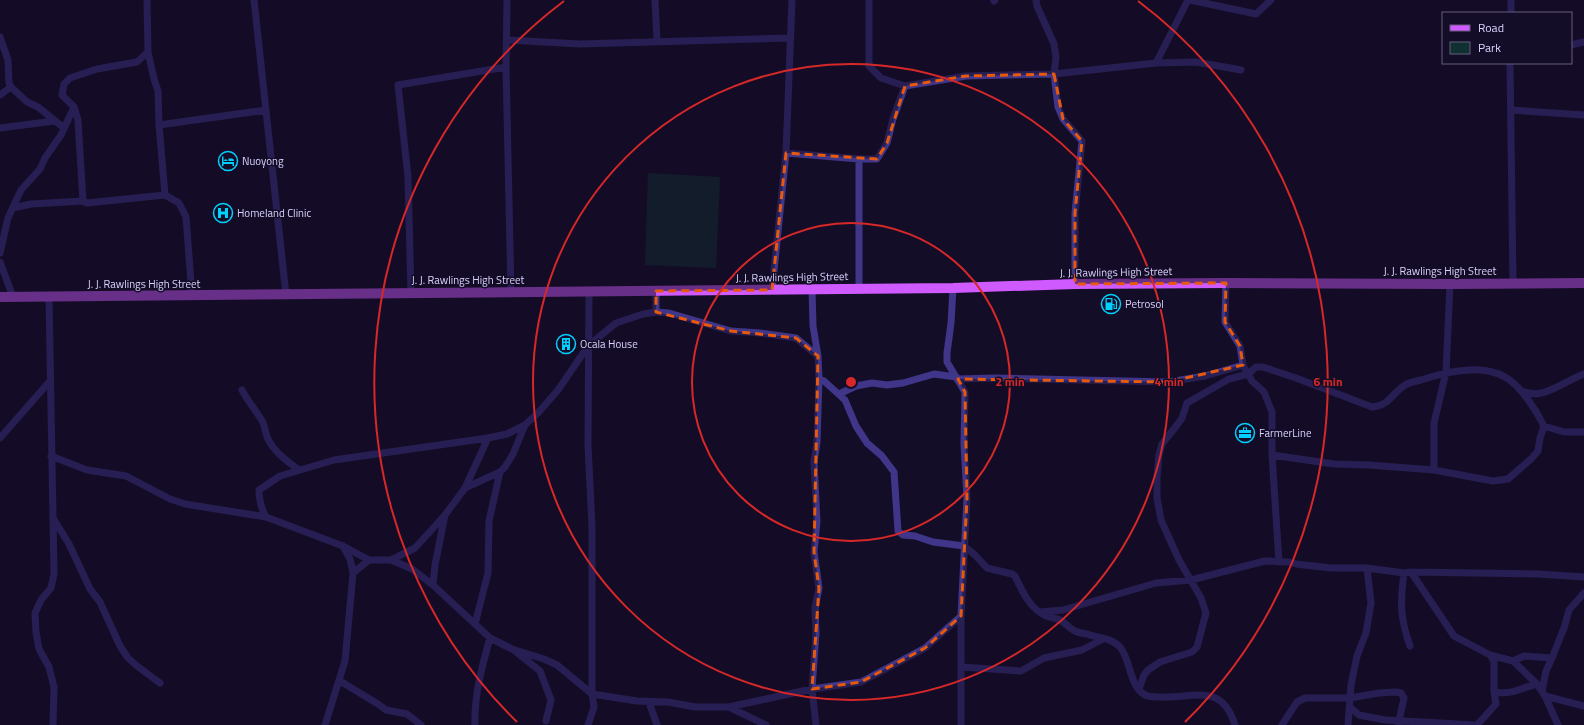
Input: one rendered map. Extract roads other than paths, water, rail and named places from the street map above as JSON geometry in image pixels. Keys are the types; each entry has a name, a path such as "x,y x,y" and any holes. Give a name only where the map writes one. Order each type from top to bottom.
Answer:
{"main road":[{"name":"J. J. Rawlings High Street","path":"0,297 953,288 1075,284 1584,283"}],"street":[{"path":"148,0 148,52 158,91 159,125 165,195"},
{"path":"254,0 286,295"},
{"path":"507,0 506,68 511,292"},
{"path":"655,0 657,41"},
{"path":"772,290 786,153 792,0"},
{"path":"869,0 869,66 881,78 905,86 966,76 1054,74 1156,63 1196,62 1241,70"},
{"path":"1036,0 1037,6 1054,44 1056,57 1054,74 1058,107 1062,119 1082,142 1075,213 1075,284"},
{"path":"1156,63 1189,0 1256,14 1271,0"},
{"path":"1511,0 1511,12"},
{"path":"0,37 8,60 9,83 11,87 27,102 38,107 64,128"},
{"path":"507,40 580,44 790,38"},
{"path":"1572,45 1584,42"},
{"path":"82,201 78,120 74,107 62,95 64,84 70,78 97,69 137,62 148,52"},
{"path":"1510,64 1513,283"},
{"path":"411,293 408,177 398,85 506,68"},
{"path":"786,153 877,159 887,143 893,119 905,86"},
{"path":"0,95 11,87"},
{"path":"0,253 8,218 21,190 40,169 64,128 74,107"},
{"path":"159,125 266,110"},
{"path":"1511,110 1584,115"},
{"path":"0,128 54,120"},
{"path":"859,159 859,289"},
{"path":"13,208 31,204 87,202 165,195 179,203 186,217 192,296"},
{"path":"0,262 13,297"},
{"path":"1226,283 1225,322 1240,346 1243,365 1252,381 1264,392 1272,412 1272,456 1278,562"},
{"path":"1434,470 1434,422 1446,372 1450,284"},
{"path":"953,288 947,362 965,392 964,444 967,498 961,616 960,725"},
{"path":"812,289 813,326 818,356 819,379 818,442 814,462 817,522 814,552 819,588 816,608 816,633 812,689 816,725"},
{"path":"588,725 594,708 592,694 592,526 588,445 589,291"},
{"path":"656,291 656,312"},
{"path":"49,296 54,574 51,588 41,600 35,613 36,632 40,649 49,667 54,687 53,725"},
{"path":"266,517 259,500 259,490 280,476 334,460 488,438 507,434 524,425 538,413 558,390 588,346 616,323 643,314 656,312 668,313 731,331 796,338 818,356"},
{"path":"839,394 856,386 872,383 887,385 903,383 934,374 957,378 1168,382 1205,376 1243,365"},
{"path":"1138,689 1144,675 1148,670 1160,662 1192,652 1197,647 1206,610 1179,560 1160,520 1157,498 1157,477 1159,455 1162,444 1178,425 1187,403 1228,379 1248,374 1256,367 1263,367 1372,407 1383,404 1406,384 1446,372 1463,370 1487,371 1505,376 1520,390 1537,413 1544,426 1564,432 1584,432"},
{"path":"1520,390 1529,394 1541,394 1554,389 1572,378 1584,374"},
{"path":"819,379 824,381 845,400 856,426 867,443 882,456 894,472 898,531 903,535 914,536 933,542 964,546 987,568 1010,573 1015,576 1030,602 1040,612 1060,620 1074,631 1113,641 1121,648 1138,689 1146,695 1153,697 1204,694 1211,695 1225,706 1232,714 1235,725"},
{"path":"0,438 50,381"},
{"path":"242,390 252,407 263,420 264,429 268,440 278,455 299,470"},
{"path":"465,488 500,472 505,467 524,425"},
{"path":"1272,456 1334,464 1434,470 1493,481 1508,479 1522,468 1538,451 1544,426"},
{"path":"391,560 415,548 445,515 465,488 488,438"},
{"path":"51,456 87,470 126,476 170,499 184,504 266,517 343,546 369,560 391,560 412,569 433,585 490,638 512,649 544,659 557,665 592,694 649,702 668,702 695,707 729,707 812,689 861,682 925,648 961,616"},
{"path":"475,624 488,573 489,521 500,472"},
{"path":"433,585 435,565 445,515"},
{"path":"52,517 69,544 90,589 100,602 120,646 128,658 160,683"},
{"path":"325,725 346,661 354,573 350,559 343,546"},
{"path":"354,573 369,560"},
{"path":"1040,612 1063,610 1156,583 1191,580 1265,561 1289,562 1331,568 1367,568 1408,572 1538,574 1584,577"},
{"path":"1348,725 1354,670 1357,656 1366,633 1371,604 1367,568"},
{"path":"1408,572 1401,597 1403,628 1410,646"},
{"path":"1408,572 1454,636 1490,655 1513,661 1537,684 1544,694 1558,725"},
{"path":"1544,694 1546,671 1564,628 1569,610 1584,592"},
{"path":"475,725 475,713 482,665 490,638"},
{"path":"961,667 1019,672 1044,658 1082,650 1103,639"},
{"path":"512,649 540,671 551,700 546,721"},
{"path":"1350,707 1359,715 1399,723 1477,725 1496,704 1494,692 1494,661 1490,655"},
{"path":"1513,661 1524,656 1552,658"},
{"path":"540,671 544,659"},
{"path":"1131,672 1144,675"},
{"path":"340,681 386,710 407,714 421,725"},
{"path":"1494,692 1506,694 1537,684"},
{"path":"1282,725 1297,702 1305,698 1350,698 1379,693 1396,692 1401,693 1404,698 1399,723"},
{"path":"1544,694 1584,706"},
{"path":"649,702 657,725"},
{"path":"729,707 766,725"}],"place":[{"name":"Nuoyong","path":"228,161"},
{"name":"Homeland Clinic","path":"223,213"},
{"name":"Petrosol","path":"1111,304"},
{"name":"Ocala House","path":"566,344"},
{"name":"FarmerLine","path":"1245,433"}]}
